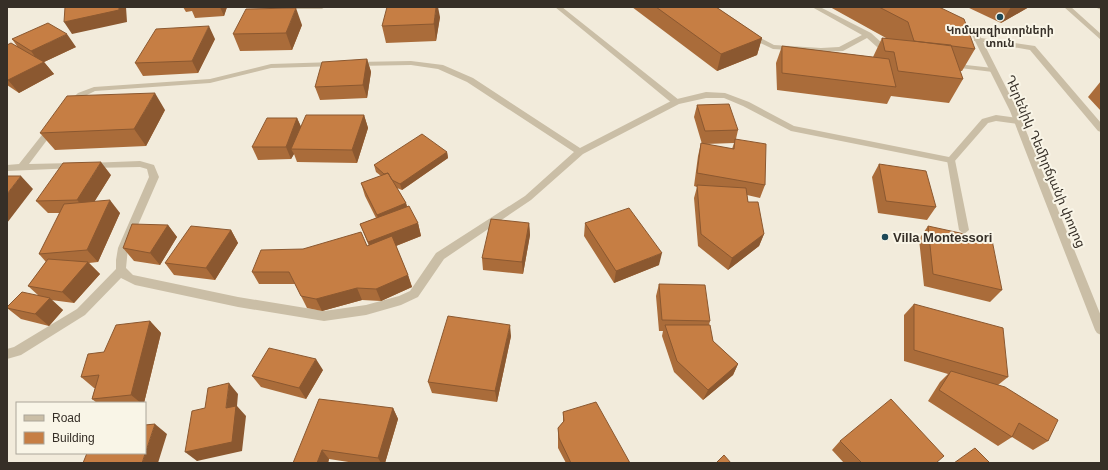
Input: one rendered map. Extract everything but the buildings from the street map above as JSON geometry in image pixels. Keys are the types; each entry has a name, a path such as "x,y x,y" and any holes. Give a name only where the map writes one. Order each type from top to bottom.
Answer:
{"street":[{"path":"297,7 322,7"},
{"path":"558,7 676,102"},
{"path":"815,7 868,35 896,57"},
{"path":"1067,7 1101,38"},
{"name":"Դերենիկ Դեմիրճյանի փողոց","path":"946,17 973,30 1018,120 1101,330"},
{"path":"740,30 758,41 773,47 821,50 840,49 868,35"},
{"path":"977,39 1032,48 1101,130"},
{"path":"22,167 76,97 84,91 94,89 210,81 271,66 344,64 411,63 440,67 470,80 580,152"},
{"path":"960,66 993,70"},
{"path":"7,168 140,164 151,167 154,177 123,248 120,261 121,271 126,277 135,282 238,302 324,316 366,310 402,300 414,294 440,256 528,198 580,152 676,102 706,95 725,96 746,104 791,128 951,160"},
{"path":"951,160 985,121 996,118 1018,120"},
{"path":"951,160 964,230"},
{"path":"7,354 17,350 80,312 121,271"}],"place":[{"name":"Կոմպոզիտորների տուն","path":"1000,17"},
{"name":"Villa Montessori","path":"885,237"}]}
